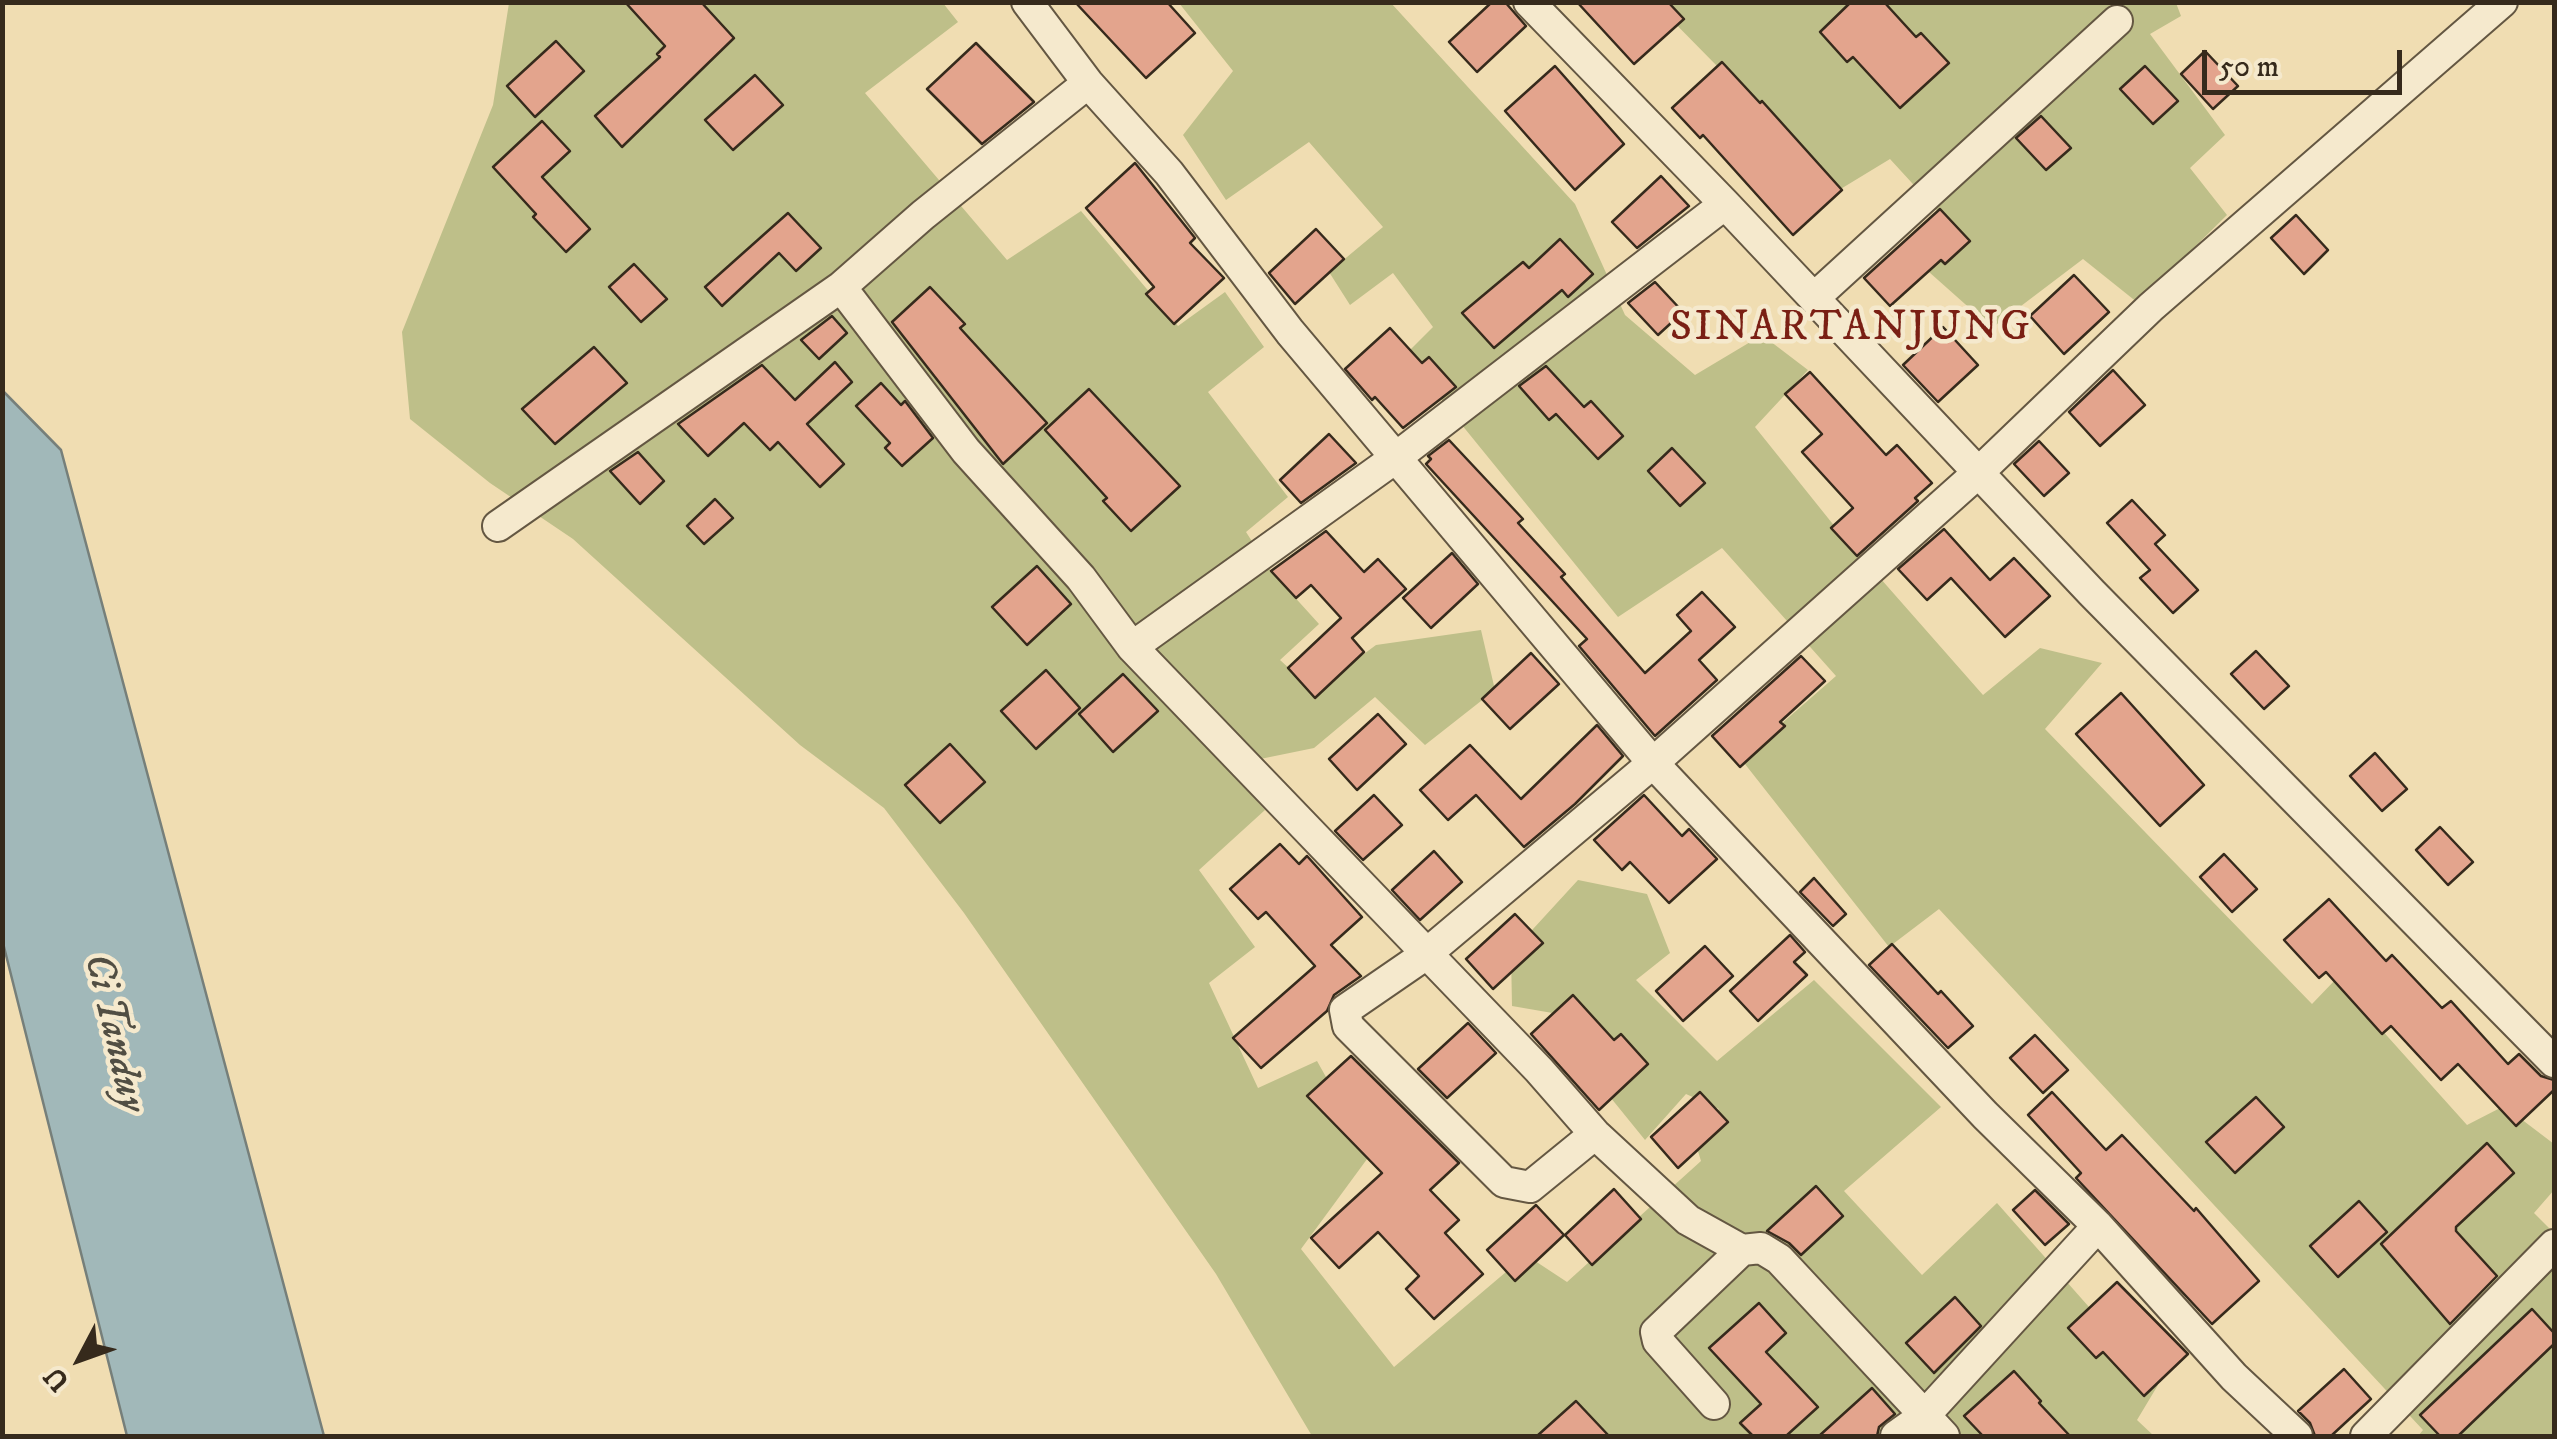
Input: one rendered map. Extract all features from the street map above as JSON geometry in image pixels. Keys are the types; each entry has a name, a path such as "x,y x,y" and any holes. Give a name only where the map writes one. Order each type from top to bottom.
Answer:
{"street":[{"path":"1027,2 1088,83 1169,173 1290,332 1394,459 1653,763 1985,1114 2098,1226 2234,1377 2297,1436"},
{"path":"1529,2 2092,593 2554,1062"},
{"path":"1595,1134 1530,1187 1504,1182 1348,1026 1345,1010 1425,955 1653,763 1979,472 2152,307 2502,2"},
{"path":"1814,298 2117,21"},
{"path":"498,526 841,287 923,215 1088,83"},
{"path":"1132,647 1394,459 1725,204"},
{"path":"841,287 966,451 1081,578 1132,647 1540,1070 1595,1134 1688,1220 1742,1250 1760,1248 1779,1258 1934,1426"},
{"path":"1896,1436 1934,1426 2098,1226"},
{"path":"2366,1436 2554,1246"},
{"path":"1714,1404 1658,1341 1656,1332 1742,1250"}],"green space":[{"path":"509,3 943,3 958,22 865,93 1007,260 1081,211 1178,326 1225,292 1264,347 1208,392 1288,497 1246,532 1271,571 1319,624 1280,660 1314,691 1376,645 1481,630 1495,690 1425,745 1375,697 1314,748 1226,766 1265,810 1199,870 1255,947 1209,983 1258,1088 1317,1061 1370,1155 1301,1249 1394,1367 1526,1255 1567,1282 1701,1161 1693,1135 1719,1109 1686,1094 1645,1140 1602,1087 1564,1015 1512,1006 1511,953 1578,880 1647,894 1670,953 1636,980 1717,1061 1814,980 1941,1107 1844,1191 1922,1275 1997,1203 2158,1385 2137,1420 2154,1436 1312,1436 1216,1274 964,913 884,808 800,745 573,539 490,483 410,419 402,332 493,105"},
{"path":"1179,3 1391,3 1575,204 1625,315 1695,375 1762,335 1808,370 1755,427 1836,528 1983,695 2040,648 2102,663 2045,729 2312,1004 2336,979 2467,1125 2504,1106 2554,1144 2554,1190 2534,1213 2554,1233 2554,1436 2418,1436 2423,1430 1939,909 1889,947 1741,759 1836,676 1722,548 1618,617 1405,355 1433,327 1393,273 1350,305 1329,272 1383,227 1309,142 1226,200 1183,135 1233,71"},
{"path":"1655,3 2176,3 2181,16 2150,34 2225,135 2190,168 2227,215 2138,303 2083,259 1992,328 1920,264 1955,230 1890,159 1839,190"}],"water":[{"name":"Ci Tanduy","path":"3,391 61,450 324,1436 127,1436 3,943"}],"building":[{"path":"625,2 701,2 734,38 622,147 595,116 660,57 657,54 665,46"},
{"path":"1075,2 1167,2 1195,33 1146,78"},
{"path":"1492,2 1505,2 1526,26 1477,72 1449,42"},
{"path":"1577,2 1668,2 1684,19 1634,64"},
{"path":"1851,2 1884,2 1916,37 1921,33 1949,63 1900,108 1853,57 1847,62 1820,32"},
{"path":"556,41 584,71 535,117 507,86"},
{"path":"976,43 1034,102 982,144 927,89"},
{"path":"2205,51 2238,86 2213,109 2181,74"},
{"path":"1722,62 1842,190 1793,235 1703,135 1700,138 1672,108"},
{"path":"1555,66 1624,144 1575,190 1505,111"},
{"path":"2145,66 2178,101 2153,124 2120,89"},
{"path":"755,75 783,105 733,150 705,120"},
{"path":"2041,116 2071,148 2046,170 2016,138"},
{"path":"542,121 570,151 542,177 590,229 566,252 493,167"},
{"path":"1135,163 1195,238 1190,243 1224,278 1174,324 1146,294 1154,287 1086,208"},
{"path":"1661,176 1689,206 1637,248 1612,222"},
{"path":"1940,209 1970,241 1945,264 1941,260 1890,306 1864,278"},
{"path":"788,213 821,248 796,271 779,253 722,306 705,287"},
{"path":"2296,215 2328,250 2304,274 2271,238"},
{"path":"1316,229 1344,259 1295,304 1269,273"},
{"path":"1560,239 1593,274 1568,297 1562,290 1494,348 1462,313 1523,262 1529,268"},
{"path":"634,264 667,299 641,322 609,287"},
{"path":"2074,275 2109,312 2064,354 2030,316"},
{"path":"1655,282 1683,312 1658,335 1628,303"},
{"path":"930,287 965,324 960,328 1047,423 1003,464 892,322"},
{"path":"832,316 847,333 819,359 801,340"},
{"path":"1943,327 1978,365 1938,402 1903,365"},
{"path":"1390,328 1422,363 1429,357 1456,387 1403,428 1345,369"},
{"path":"594,347 627,383 555,444 522,409"},
{"path":"835,362 852,382 807,424 844,464 820,487 778,442 770,450 744,423 708,456 678,424 762,365 795,400"},
{"path":"1546,366 1584,407 1591,401 1623,436 1598,459 1556,414 1549,420 1519,386"},
{"path":"2113,370 2145,405 2100,446 2069,412"},
{"path":"1810,372 1886,455 1897,445 1932,483 1915,498 1918,501 1857,556 1831,528 1853,508 1802,452 1822,434 1785,394"},
{"path":"881,383 901,405 905,401 933,438 902,466 885,448 890,443 856,406"},
{"path":"1089,389 1180,486 1131,531 1103,501 1107,498 1045,430"},
{"path":"1329,434 1356,463 1301,503 1280,480"},
{"path":"1449,440 1523,519 1518,523 1645,673 1691,631 1677,615 1702,592 1735,627 1699,660 1717,680 1655,736 1579,646 1587,639 1426,464 1431,459 1428,456"},
{"path":"2039,441 2069,473 2044,496 2014,464"},
{"path":"1672,448 1705,483 1680,506 1648,471"},
{"path":"638,452 664,481 640,504 610,471"},
{"path":"715,499 733,518 704,544 687,526"},
{"path":"2132,500 2165,535 2155,544 2198,590 2173,613 2140,578 2150,570 2107,523"},
{"path":"1944,529 1990,580 2014,558 2050,596 2005,637 1951,578 1927,600 1898,569"},
{"path":"1326,531 1364,572 1378,559 1406,589 1352,638 1364,652 1315,698 1288,668 1341,618 1311,585 1296,598 1271,571"},
{"path":"1452,553 1478,584 1431,628 1403,598"},
{"path":"1037,566 1071,604 1027,645 992,607"},
{"path":"2256,651 2289,686 2264,709 2231,674"},
{"path":"1531,653 1559,684 1510,729 1482,699"},
{"path":"1801,656 1825,681 1780,722 1785,726 1740,767 1712,736"},
{"path":"1046,670 1080,708 1036,749 1001,711"},
{"path":"1123,674 1158,711 1113,752 1079,714"},
{"path":"2121,693 2204,785 2160,826 2076,734"},
{"path":"1378,714 1406,744 1357,790 1329,759"},
{"path":"1597,725 1623,756 1524,847 1476,795 1448,820 1420,790 1470,745 1521,799"},
{"path":"950,744 985,782 940,823 905,785"},
{"path":"2375,753 2407,789 2382,811 2350,776"},
{"path":"1374,795 1402,825 1363,860 1335,831"},
{"path":"1644,795 1682,836 1689,829 1717,859 1669,903 1630,862 1622,870 1594,840"},
{"path":"2440,827 2473,862 2448,885 2416,850"},
{"path":"1280,844 1299,864 1307,856 1362,917 1331,945 1361,976 1334,995 1327,1011 1261,1068 1233,1038 1315,966 1266,912 1258,919 1230,889"},
{"path":"1434,851 1462,882 1420,920 1392,890"},
{"path":"2224,854 2257,889 2232,912 2200,877"},
{"path":"1814,878 1846,914 1833,926 1800,892"},
{"path":"2329,899 2386,961 2392,955 2442,1008 2451,1001 2508,1064 2519,1054 2541,1076 2554,1080 2554,1090 2516,1126 2458,1064 2441,1080 2391,1026 2382,1034 2326,972 2319,978 2284,940"},
{"path":"1515,914 1543,943 1493,989 1466,959"},
{"path":"1790,935 1805,952 1794,962 1807,975 1758,1021 1730,991"},
{"path":"1892,944 1973,1026 1948,1048 1869,965"},
{"path":"1705,946 1733,976 1683,1021 1656,991"},
{"path":"1573,995 1614,1040 1621,1034 1648,1064 1599,1110 1531,1034"},
{"path":"1468,1023 1496,1053 1447,1098 1418,1069"},
{"path":"2035,1035 2068,1070 2043,1093 2010,1058"},
{"path":"1351,1056 1459,1163 1430,1190 1459,1220 1445,1233 1483,1274 1434,1319 1406,1289 1419,1276 1378,1232 1339,1268 1311,1238 1382,1173 1307,1096"},
{"path":"1700,1092 1728,1122 1678,1168 1651,1137"},
{"path":"2052,1092 2106,1150 2122,1135 2194,1211 2196,1208 2259,1281 2212,1324 2076,1178 2081,1173 2028,1115"},
{"path":"2256,1097 2284,1127 2235,1173 2206,1142"},
{"path":"2487,1143 2514,1173 2456,1231 2497,1276 2450,1324 2381,1244"},
{"path":"1816,1186 1843,1216 1801,1255 1767,1231"},
{"path":"1614,1189 1641,1219 1592,1265 1565,1235"},
{"path":"2035,1190 2069,1224 2045,1245 2013,1210"},
{"path":"2359,1201 2387,1232 2338,1277 2310,1246"},
{"path":"1536,1205 1564,1235 1515,1281 1487,1250"},
{"path":"2117,1282 2188,1354 2144,1396 2103,1352 2096,1358 2068,1328"},
{"path":"1955,1297 1981,1326 1934,1373 1906,1343"},
{"path":"1759,1303 1786,1333 1766,1352 1818,1407 1786,1436 1753,1436 1740,1423 1761,1404 1709,1348"},
{"path":"2532,1309 2554,1333 2554,1344 2458,1436 2440,1436 2420,1415"},
{"path":"2344,1369 2371,1399 2331,1436 2315,1436 2310,1423 2298,1411"},
{"path":"2014,1371 2070,1436 1983,1436 1964,1416"},
{"path":"1872,1388 1895,1414 1879,1427 1877,1436 1819,1436"},
{"path":"1576,1401 1609,1436 1537,1436"}],"district":[{"name":"SINARTANJUNG","path":"1851,330"}]}
